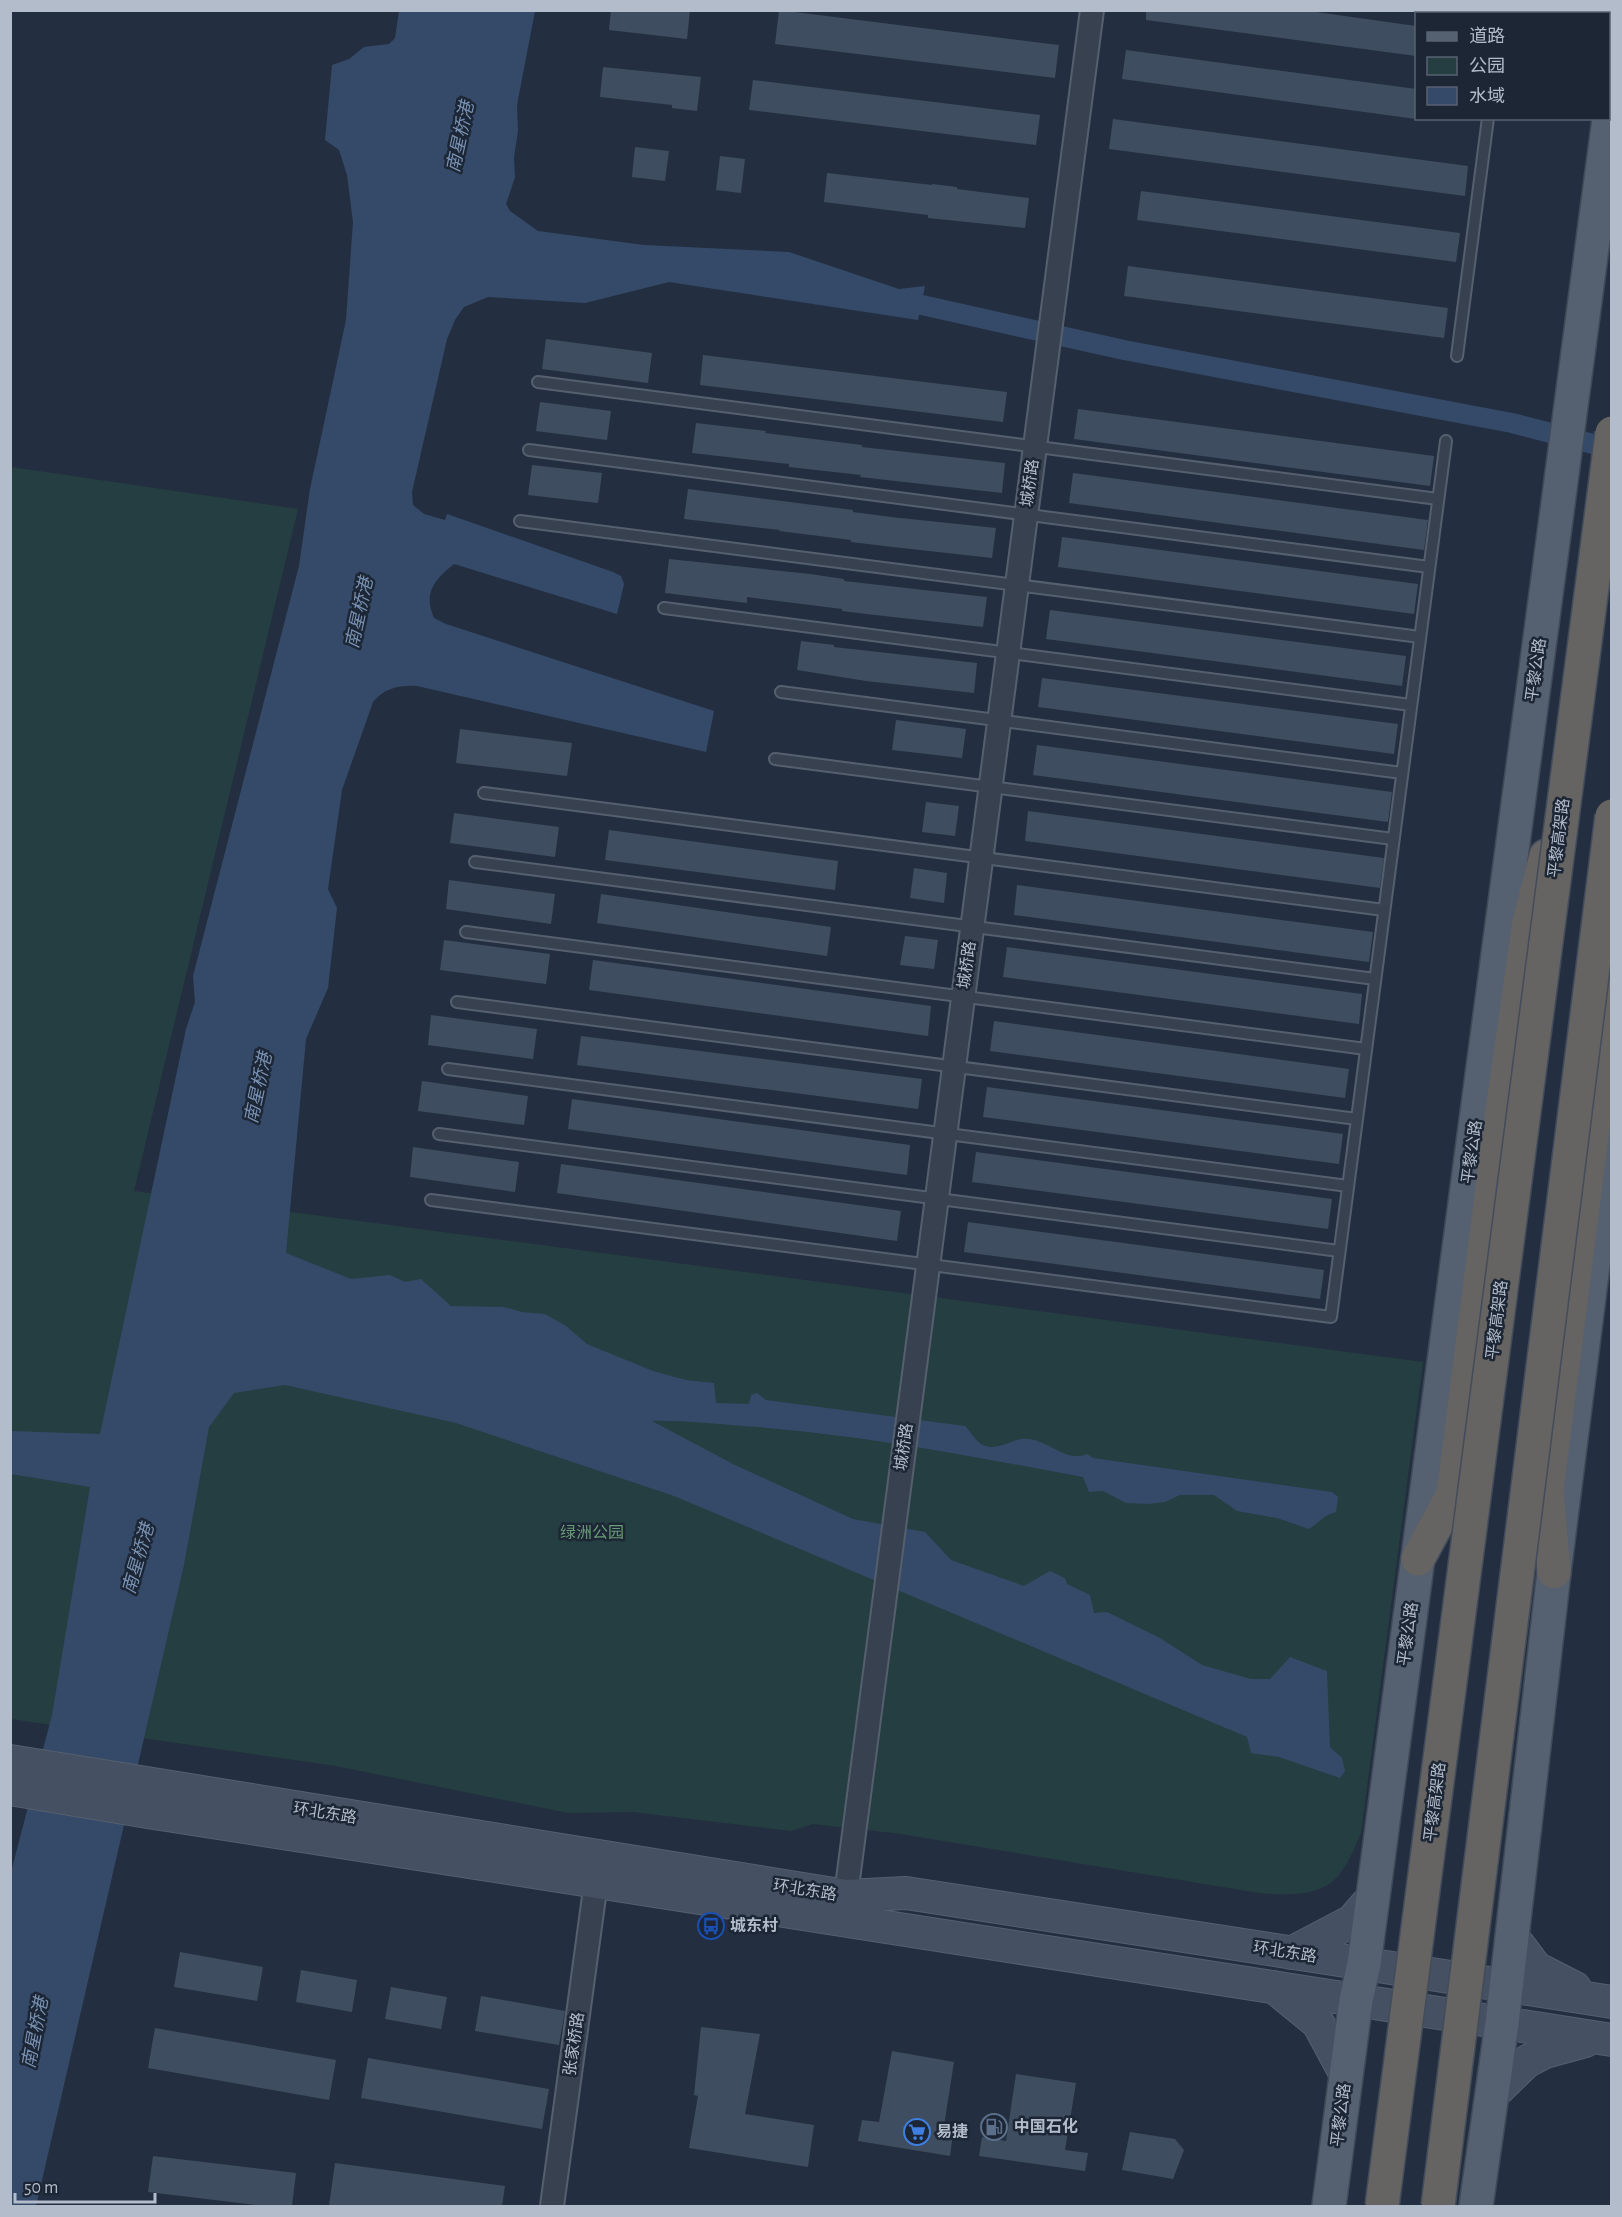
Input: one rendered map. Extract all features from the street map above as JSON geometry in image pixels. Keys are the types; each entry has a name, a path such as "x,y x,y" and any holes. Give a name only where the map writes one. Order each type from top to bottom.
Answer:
{"highway":[{"name":"平黎高架路","path":"1382,2206 1611,433"},
{"path":"1418,1559 1453,1494 1501,1117 1529,922 1567,779"},
{"path":"1438,2206 1611,816"},
{"path":"1554,1572 1547,1490 1611,979"}],"main road":[{"name":"平黎公路","path":"1329,2206 1356,2000 1364,1964 1373,1897 1608,120"},
{"path":"1476,2206 1502,2023 1554,1572 1611,1114"},
{"name":"环北东路","path":"13,1771 596,1882 844,1908 906,1893 1606,2001"},
{"name":"环北东路","path":"148,1798 844,1908 1273,1987 1605,2039"},
{"path":"1291,1953 1352,1921 1373,1897"},
{"path":"1512,1936 1536,1968 1606,2001"},
{"path":"1273,1987 1318,2024 1346,2075"},
{"path":"1491,2096 1526,2062 1545,2052 1605,2039"}],"street":[{"name":"城桥路","path":"844,1908 1092,10"},
{"name":"张家桥路","path":"552,2206 596,1882"}],"lane":[{"path":"1457,356 1488,120"},
{"path":"538,382 1438,499"},
{"path":"431,1200 1330,1317 1446,441"},
{"path":"529,450 1429,567"},
{"path":"520,521 1420,638"},
{"path":"664,608 1411,705"},
{"path":"781,693 1402,773"},
{"path":"775,759 1393,839"},
{"path":"484,793 1384,910"},
{"path":"475,862 1375,979"},
{"path":"466,932 1366,1049"},
{"path":"457,1002 1357,1119"},
{"path":"448,1068 1348,1186"},
{"path":"439,1134 1339,1251"}],"green space":[{"name":"绿洲公园","path":"11,467 298,509 134,1191 1423,1362 1361,1833 1337,1878 1324,1887 1306,1893 1259,1893 901,1834 813,1824 791,1831 633,1812 568,1813 336,1766 11,1719"}],"water":[{"name":"南星桥港","path":"399,11 535,11 517,105 515,177 506,204 510,211 538,231 644,245 789,252 899,289 925,286 918,320 669,282 585,303 488,297 464,307 455,320 447,339 412,492 413,505 424,514 445,520 447,514 613,572 621,576 624,584 617,614 454,564 432,588 430,601 434,618 446,624 714,711 706,752 417,686 393,688 382,693 373,702 342,790 328,889 337,908 328,988 306,1039 286,1253 351,1279 390,1275 405,1282 421,1279 451,1306 504,1307 522,1312 545,1314 566,1326 587,1344 653,1371 686,1380 714,1383 716,1403 749,1404 751,1395 757,1393 766,1400 965,1426 981,1444 991,1447 1021,1439 1030,1439 1071,1455 1087,1454 1093,1458 1332,1492 1338,1497 1336,1512 1324,1517 1309,1529 1277,1518 1237,1511 1214,1495 1180,1495 1165,1502 1126,1503 1103,1491 1089,1492 1083,1477 956,1454 829,1434 652,1421 735,1465 853,1519 925,1532 951,1560 1024,1586 1050,1571 1065,1578 1067,1584 1090,1595 1094,1613 1107,1612 1160,1638 1202,1665 1251,1679 1270,1679 1290,1657 1327,1671 1330,1747 1342,1758 1345,1771 1340,1778 1279,1757 1251,1753 1247,1737 674,1496 456,1423 285,1385 234,1393 209,1427 184,1565 36,2206 11,2206 11,1872 52,1715 90,1487 11,1474 11,1431 100,1434 186,1029 195,1002 193,976 299,566 310,489 346,320 353,222 347,175 339,150 325,140 332,65 349,59 364,47 389,44 395,38"}],"building":[{"path":"611,10 690,10 687,39 609,30"},
{"path":"779,10 1059,45 1055,78 775,44"},
{"path":"1146,10 1302,10 1415,26 1415,56 1146,20"},
{"path":"1126,50 1415,89 1415,119 1122,79"},
{"path":"603,67 701,77 697,111 672,108 672,105 600,97"},
{"path":"753,80 1040,115 1036,145 749,110"},
{"path":"1113,119 1468,166 1465,196 1109,149"},
{"path":"635,147 669,151 665,181 632,177"},
{"path":"720,156 745,159 741,193 716,190"},
{"path":"827,173 957,187 957,189 1029,198 1025,228 928,218 928,215 824,202"},
{"path":"1141,191 1460,233 1456,262 1137,220"},
{"path":"1128,266 1448,308 1444,338 1124,296"},
{"path":"546,339 652,353 648,383 542,369"},
{"path":"703,355 1007,392 1003,422 700,385"},
{"path":"540,402 611,411 607,440 536,431"},
{"path":"1078,409 1434,456 1430,486 1074,439"},
{"path":"696,423 766,431 765,433 862,445 862,447 1005,463 1002,493 860,477 861,475 789,467 789,464 692,453"},
{"path":"532,465 602,473 598,503 528,495"},
{"path":"1073,473 1428,520 1424,550 1069,503"},
{"path":"688,489 891,517 996,528 992,558 851,542 851,540 780,530 684,519"},
{"path":"1062,537 1418,584 1414,614 1058,567"},
{"path":"669,559 810,574 844,579 844,581 987,597 983,627 842,611 842,609 747,597 747,603 665,593"},
{"path":"1050,610 1406,656 1402,686 1046,639"},
{"path":"801,641 834,645 834,647 977,663 974,693 866,681 797,670"},
{"path":"1042,678 1398,724 1394,754 1038,707"},
{"path":"896,720 966,729 962,758 892,750"},
{"path":"460,729 572,743 567,776 456,763"},
{"path":"1037,745 1392,792 1388,822 1033,775"},
{"path":"926,802 959,806 955,836 922,832"},
{"path":"1028,811 1384,858 1380,888 1025,841"},
{"path":"454,813 559,827 555,857 450,843"},
{"path":"609,830 838,861 835,890 605,860"},
{"path":"914,868 947,873 944,903 910,898"},
{"path":"449,880 555,894 551,924 446,909"},
{"path":"1017,885 1373,932 1369,962 1014,915"},
{"path":"601,894 831,927 827,956 597,923"},
{"path":"905,936 938,940 934,969 900,965"},
{"path":"444,940 550,954 546,984 440,970"},
{"path":"1007,947 1362,994 1359,1024 1003,977"},
{"path":"593,960 931,1006 928,1036 589,990"},
{"path":"431,1015 537,1029 533,1059 428,1045"},
{"path":"994,1021 1349,1069 1345,1098 990,1051"},
{"path":"581,1036 922,1079 918,1109 577,1065"},
{"path":"422,1081 528,1096 524,1125 418,1111"},
{"path":"987,1087 1343,1134 1339,1164 983,1117"},
{"path":"572,1099 910,1145 907,1175 568,1129"},
{"path":"413,1147 519,1162 515,1192 410,1177"},
{"path":"976,1152 1332,1199 1328,1229 972,1182"},
{"path":"561,1164 901,1211 897,1241 557,1193"},
{"path":"968,1222 1324,1270 1320,1299 964,1252"},
{"path":"180,1952 263,1967 257,2001 174,1987"},
{"path":"301,1970 357,1980 352,2012 296,2002"},
{"path":"391,1987 447,1997 441,2029 385,2019"},
{"path":"481,1996 565,2011 559,2045 475,2031"},
{"path":"701,2027 760,2034 745,2114 814,2125 808,2167 689,2148 698,2096 694,2095"},
{"path":"155,2028 336,2060 329,2100 148,2068"},
{"path":"892,2051 954,2062 943,2132 953,2134 950,2156 858,2141 862,2120 879,2122"},
{"path":"368,2058 549,2089 542,2129 361,2098"},
{"path":"1016,2074 1076,2083 1065,2150 1088,2153 1085,2171 979,2156 982,2137 1006,2141"},
{"path":"1130,2132 1175,2139 1184,2150 1173,2179 1122,2170"},
{"path":"153,2156 296,2173 292,2206 264,2206 148,2192"},
{"path":"335,2163 505,2186 502,2206 329,2206"}],"waterway":[{"path":"895,299 1124,350 1512,423 1612,449"}],"place":[{"name":"城东村","path":"711,1926"},
{"name":"中国石化","path":"994,2127"},
{"name":"易捷","path":"917,2132"}]}
